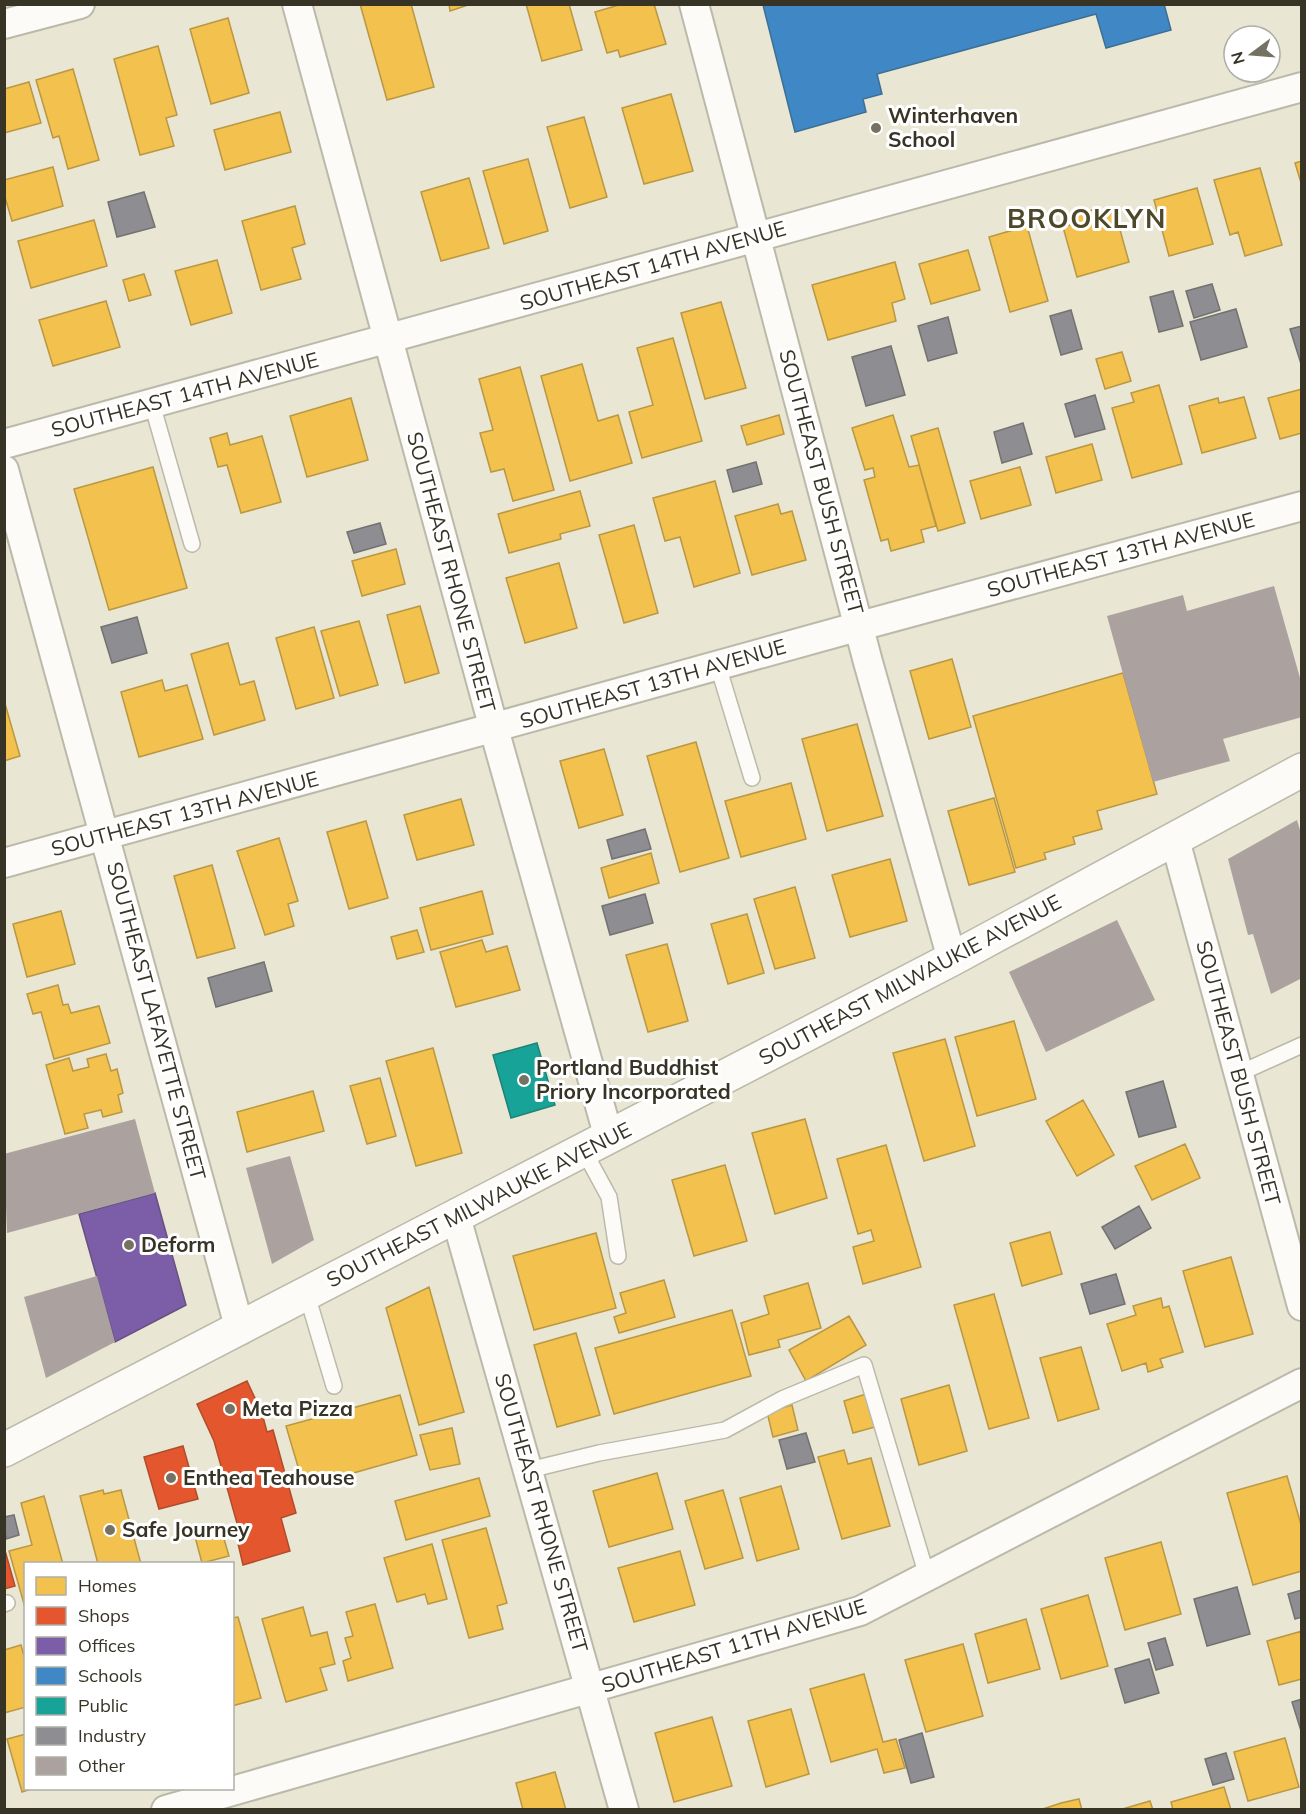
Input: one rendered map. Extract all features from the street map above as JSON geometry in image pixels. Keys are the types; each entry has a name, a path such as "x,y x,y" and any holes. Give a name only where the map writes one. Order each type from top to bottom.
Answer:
{"main road":[{"name":"SOUTHEAST MILWAUKIE AVENUE","path":"4,1450 240,1330 952,959 1302,770"}],"street":[{"path":"4,24 80,4"},
{"name":"SOUTHEAST RHONE STREET","path":"297,4 494,729 596,1144"},
{"name":"SOUTHEAST BUSH STREET","path":"694,4 860,626 952,959"},
{"name":"SOUTHEAST 14TH AVENUE","path":"4,444 389,340 1302,87"},
{"name":"SOUTHEAST LAFAYETTE STREET","path":"4,470 240,1330"},
{"name":"SOUTHEAST 13TH AVENUE","path":"4,863 1302,506"},
{"name":"SOUTHEAST BUSH STREET","path":"1175,840 1302,1306"},
{"name":"SOUTHEAST RHONE STREET","path":"456,1217 592,1689 624,1809"},
{"name":"SOUTHEAST 11TH AVENUE","path":"234,1790 860,1611 1302,1383"},
{"name":"SOUTHEAST 11TH AVENUE","path":"166,1809 233,1790"}],"lane":[{"path":"152,404 192,544"},
{"path":"718,666 752,778"},
{"path":"1238,1074 1302,1045"},
{"path":"596,1144 609,1197 618,1256"},
{"path":"307,1295 334,1386"},
{"path":"528,1470 598,1453 725,1430 782,1399 864,1365 927,1576"}],"building: Homes":[{"path":"360,4 411,4 434,87 387,100"},
{"path":"449,4 471,4 450,11"},
{"path":"526,4 569,4 582,50 542,61"},
{"path":"622,4 654,4 666,44 620,57 618,50 607,53 595,12"},
{"path":"228,18 249,93 211,104 190,29"},
{"path":"158,46 177,115 166,118 174,146 140,155 114,59"},
{"path":"73,69 99,160 68,169 59,136 53,138 36,80"},
{"path":"29,82 41,123 4,133 4,89"},
{"path":"671,94 693,171 644,184 622,108"},
{"path":"280,112 291,152 225,170 214,130"},
{"path":"584,117 607,197 570,208 547,127"},
{"path":"528,159 548,231 504,244 483,171"},
{"path":"1302,161 1302,186 1295,163"},
{"path":"53,167 63,206 12,221 4,194 4,180"},
{"path":"1260,168 1282,245 1245,256 1238,232 1230,235 1214,180"},
{"path":"469,178 489,248 441,261 421,192"},
{"path":"1197,188 1213,244 1169,256 1154,200"},
{"path":"295,206 305,244 292,248 301,279 261,290 242,221"},
{"path":"1096,209 1098,217 1115,212 1129,262 1077,277 1063,227 1077,223 1074,215"},
{"path":"94,220 107,266 31,288 18,241"},
{"path":"1027,226 1048,301 1010,312 989,237"},
{"path":"968,250 980,290 931,304 919,264"},
{"path":"217,260 232,313 191,325 175,271"},
{"path":"895,262 905,299 892,303 896,321 828,340 812,285"},
{"path":"144,274 151,295 129,301 123,280"},
{"path":"106,301 120,347 53,366 39,320"},
{"path":"721,302 746,388 705,399 681,313"},
{"path":"673,338 702,441 642,458 629,412 653,405 637,348"},
{"path":"1122,352 1131,381 1105,389 1096,359"},
{"path":"582,364 598,421 618,415 632,463 570,481 541,376"},
{"path":"520,367 554,490 513,501 504,469 491,472 480,433 493,430 479,379"},
{"path":"1159,385 1182,464 1132,478 1112,408 1134,402 1131,393"},
{"path":"1302,389 1302,433 1280,439 1268,398"},
{"path":"1244,397 1256,438 1202,453 1189,406 1218,398 1219,403"},
{"path":"351,398 368,460 307,477 290,416"},
{"path":"779,415 784,434 747,445 741,426"},
{"path":"893,415 909,467 919,465 936,526 921,530 924,542 891,551 888,539 881,541 864,480 875,477 873,468 865,470 852,428"},
{"path":"938,428 965,523 938,531 911,436"},
{"path":"227,433 230,445 262,436 281,502 241,513 227,465 218,467 210,438"},
{"path":"1092,444 1102,480 1056,493 1046,457"},
{"path":"153,467 187,588 109,610 74,489"},
{"path":"1020,467 1031,505 981,519 970,481"},
{"path":"715,481 740,573 694,587 680,537 665,541 653,498"},
{"path":"580,491 590,526 560,534 561,539 509,553 498,514"},
{"path":"778,504 781,514 792,511 806,560 752,575 735,516"},
{"path":"634,525 658,613 624,623 599,535"},
{"path":"396,549 405,584 362,596 352,561"},
{"path":"559,563 577,628 525,643 506,578"},
{"path":"420,606 439,673 405,683 387,615"},
{"path":"359,621 378,685 340,696 321,631"},
{"path":"314,627 334,698 296,709 276,638"},
{"path":"228,643 240,685 254,681 265,720 214,735 191,654"},
{"path":"952,659 971,727 929,739 910,671"},
{"path":"1123,673 1157,794 1097,811 1102,829 1073,837 1075,844 1044,853 1046,859 1016,868 973,716"},
{"path":"162,680 165,691 187,685 203,739 139,757 121,692"},
{"path":"4,700 20,756 4,761"},
{"path":"857,724 883,816 827,831 802,739"},
{"path":"696,742 729,858 680,872 647,756"},
{"path":"604,749 623,815 579,828 560,761"},
{"path":"791,783 806,839 741,857 725,801"},
{"path":"994,798 1015,872 969,885 948,811"},
{"path":"461,799 474,845 417,860 404,815"},
{"path":"366,821 388,898 349,909 327,832"},
{"path":"279,838 298,901 288,904 294,926 265,935 237,851"},
{"path":"651,853 659,883 609,898 601,868"},
{"path":"890,859 907,921 850,937 832,875"},
{"path":"212,865 235,948 197,958 174,876"},
{"path":"795,887 815,958 775,969 754,899"},
{"path":"482,891 493,934 431,950 420,908"},
{"path":"61,911 75,964 27,977 13,924"},
{"path":"747,914 764,973 728,984 711,924"},
{"path":"417,930 424,952 397,959 391,937"},
{"path":"482,940 486,952 507,946 520,990 456,1007 440,952"},
{"path":"667,944 688,1021 648,1032 626,955"},
{"path":"58,985 63,1005 68,1004 71,1013 99,1006 110,1043 54,1059 41,1012 33,1014 27,994"},
{"path":"1014,1021 1036,1099 977,1116 955,1037"},
{"path":"945,1039 975,1146 924,1161 893,1053"},
{"path":"433,1048 462,1153 416,1166 386,1061"},
{"path":"106,1054 111,1071 117,1069 123,1093 118,1095 122,1112 103,1117 101,1110 84,1114 88,1128 65,1134 46,1065 69,1058 73,1071 89,1067 87,1059"},
{"path":"380,1078 396,1136 367,1144 350,1086"},
{"path":"313,1091 324,1131 247,1152 237,1112"},
{"path":"1083,1100 1114,1155 1077,1176 1046,1121"},
{"path":"805,1119 827,1198 775,1214 752,1133"},
{"path":"1185,1144 1200,1178 1152,1200 1135,1166"},
{"path":"886,1145 921,1267 863,1284 853,1247 874,1241 871,1230 858,1234 837,1159"},
{"path":"725,1165 747,1241 694,1256 672,1180"},
{"path":"1050,1232 1062,1274 1022,1286 1010,1243"},
{"path":"596,1233 616,1308 534,1330 513,1256"},
{"path":"1231,1257 1253,1334 1205,1347 1183,1271"},
{"path":"664,1280 675,1317 619,1333 614,1317 626,1313 620,1293"},
{"path":"808,1283 821,1328 778,1340 780,1347 749,1355 741,1323 769,1314 764,1296"},
{"path":"429,1287 464,1412 419,1425 386,1308"},
{"path":"994,1294 1029,1418 989,1429 954,1305"},
{"path":"1161,1298 1163,1308 1169,1306 1183,1352 1160,1359 1163,1367 1148,1372 1146,1363 1122,1371 1107,1324 1136,1315 1133,1306"},
{"path":"732,1310 751,1376 614,1414 595,1348"},
{"path":"849,1316 866,1345 806,1381 789,1350"},
{"path":"576,1333 600,1415 557,1427 534,1345"},
{"path":"1081,1347 1099,1409 1058,1421 1040,1358"},
{"path":"949,1385 967,1451 919,1465 901,1399"},
{"path":"866,1394 875,1427 853,1433 844,1401"},
{"path":"400,1395 417,1455 304,1487 286,1426"},
{"path":"792,1405 798,1430 773,1437 767,1412"},
{"path":"452,1428 460,1464 430,1470 420,1435"},
{"path":"844,1450 848,1464 871,1458 890,1526 842,1539 818,1457"},
{"path":"657,1473 673,1529 609,1547 593,1491"},
{"path":"1287,1476 1302,1528 1302,1571 1253,1585 1227,1493"},
{"path":"479,1478 490,1516 406,1540 395,1501"},
{"path":"781,1486 799,1549 757,1561 740,1498"},
{"name":"Safe Journey","path":"103,1490 104,1494 121,1490 140,1562 97,1562 80,1496"},
{"path":"723,1490 743,1558 705,1569 685,1501"},
{"path":"44,1496 62,1562 24,1562 24,1604 9,1551 32,1545 21,1503"},
{"path":"220,1525 229,1556 202,1562 194,1533"},
{"path":"486,1528 507,1603 497,1606 503,1629 469,1638 442,1540"},
{"path":"1161,1542 1181,1614 1125,1630 1105,1558"},
{"path":"432,1544 447,1599 428,1604 425,1594 397,1602 384,1558"},
{"path":"680,1551 695,1605 634,1622 618,1568"},
{"path":"1088,1595 1108,1666 1061,1679 1041,1609"},
{"path":"375,1604 393,1668 348,1681 343,1661 351,1658 345,1638 353,1636 346,1612"},
{"path":"303,1607 311,1636 327,1632 335,1664 320,1668 327,1690 286,1702 262,1619"},
{"path":"238,1617 261,1698 234,1705 234,1618"},
{"path":"1026,1619 1040,1669 988,1683 975,1634"},
{"path":"1302,1631 1302,1679 1279,1685 1267,1641"},
{"path":"963,1644 983,1716 926,1732 905,1660"},
{"path":"21,1645 24,1656 24,1708 4,1713 4,1650"},
{"path":"864,1674 883,1742 896,1739 905,1768 884,1773 877,1749 831,1762 810,1689"},
{"path":"791,1709 809,1774 766,1787 748,1721"},
{"path":"712,1717 732,1786 674,1802 655,1733"},
{"path":"24,1735 24,1790 28,1790 22,1792 7,1739"},
{"path":"1285,1738 1299,1787 1248,1801 1234,1752"},
{"path":"555,1772 566,1810 523,1810 516,1783"},
{"path":"1224,1787 1231,1810 1173,1810 1171,1802"},
{"path":"1079,1799 1082,1810 1040,1810 1061,1803"},
{"path":"1150,1801 1153,1810 1120,1810 1126,1808"}],"building: Shops":[{"path":"247,1381 262,1413 267,1432 273,1430 296,1513 281,1518 290,1551 243,1565 236,1535 240,1534 214,1441 197,1404"},
{"name":"Enthea Teahouse","path":"183,1446 198,1499 159,1509 144,1457"},
{"path":"4,1547 15,1586 4,1589"}],"building: Offices":[{"name":"Deform","path":"155,1193 186,1305 115,1342 79,1214"}],"building: Schools":[{"path":"1164,4 1171,30 1106,48 1096,14 877,74 882,94 863,99 866,112 795,132 763,5"}],"building: Public":[{"name":"Portland Buddhist Priory Incorporated","path":"537,1043 555,1105 511,1118 493,1055"}],"building: Industry":[{"path":"144,192 155,227 117,237 108,202"},
{"path":"1212,284 1220,310 1194,318 1186,291"},
{"path":"1173,291 1183,326 1159,332 1150,297"},
{"path":"1236,309 1247,347 1201,360 1190,322"},
{"path":"1071,310 1082,349 1061,355 1050,316"},
{"path":"948,317 957,353 928,361 918,326"},
{"path":"1302,326 1302,367 1290,329"},
{"path":"891,346 905,395 866,406 852,357"},
{"path":"1095,395 1105,429 1075,437 1065,404"},
{"path":"1023,423 1032,454 1002,463 994,432"},
{"path":"756,462 762,484 733,492 727,470"},
{"path":"380,523 386,544 354,553 347,532"},
{"path":"137,617 147,653 112,663 101,627"},
{"path":"645,829 651,849 612,859 607,840"},
{"path":"645,894 653,923 610,935 602,906"},
{"path":"264,962 272,991 216,1007 208,978"},
{"path":"1163,1081 1176,1127 1139,1137 1126,1092"},
{"path":"1139,1206 1151,1228 1115,1249 1102,1227"},
{"path":"1116,1274 1125,1304 1090,1314 1081,1284"},
{"path":"806,1433 815,1462 787,1469 779,1440"},
{"path":"14,1515 19,1535 6,1539 4,1517"},
{"path":"1237,1587 1250,1634 1207,1646 1194,1599"},
{"path":"1302,1590 1302,1617 1295,1619 1288,1594"},
{"path":"1165,1638 1173,1665 1156,1670 1148,1643"},
{"path":"1149,1659 1159,1693 1125,1703 1115,1669"},
{"path":"1302,1699 1302,1734 1292,1702"},
{"path":"922,1733 934,1777 911,1783 899,1740"},
{"path":"1226,1753 1234,1779 1213,1785 1205,1759"}],"building: Other":[{"path":"1274,586 1302,685 1302,717 1223,739 1230,761 1153,782 1107,616 1183,595 1187,611"},
{"path":"1297,820 1302,837 1302,978 1271,994 1253,934 1248,935 1228,859"},
{"path":"1117,920 1155,1000 1046,1052 1009,972"},
{"path":"135,1119 155,1193 7,1233 4,1154"},
{"path":"290,1156 314,1240 272,1264 246,1168"},
{"path":"97,1276 115,1342 46,1378 24,1297"}],"place":[{"name":"Winterhaven School","path":"876,128"},
{"name":"Portland Buddhist Priory Incorporated","path":"524,1080"},
{"name":"Deform","path":"129,1245"},
{"name":"Meta Pizza","path":"230,1409"},
{"name":"Enthea Teahouse","path":"171,1478"},
{"name":"Safe Journey","path":"110,1530"}],"district":[{"name":"BROOKLYN","path":"1087,219"}]}
